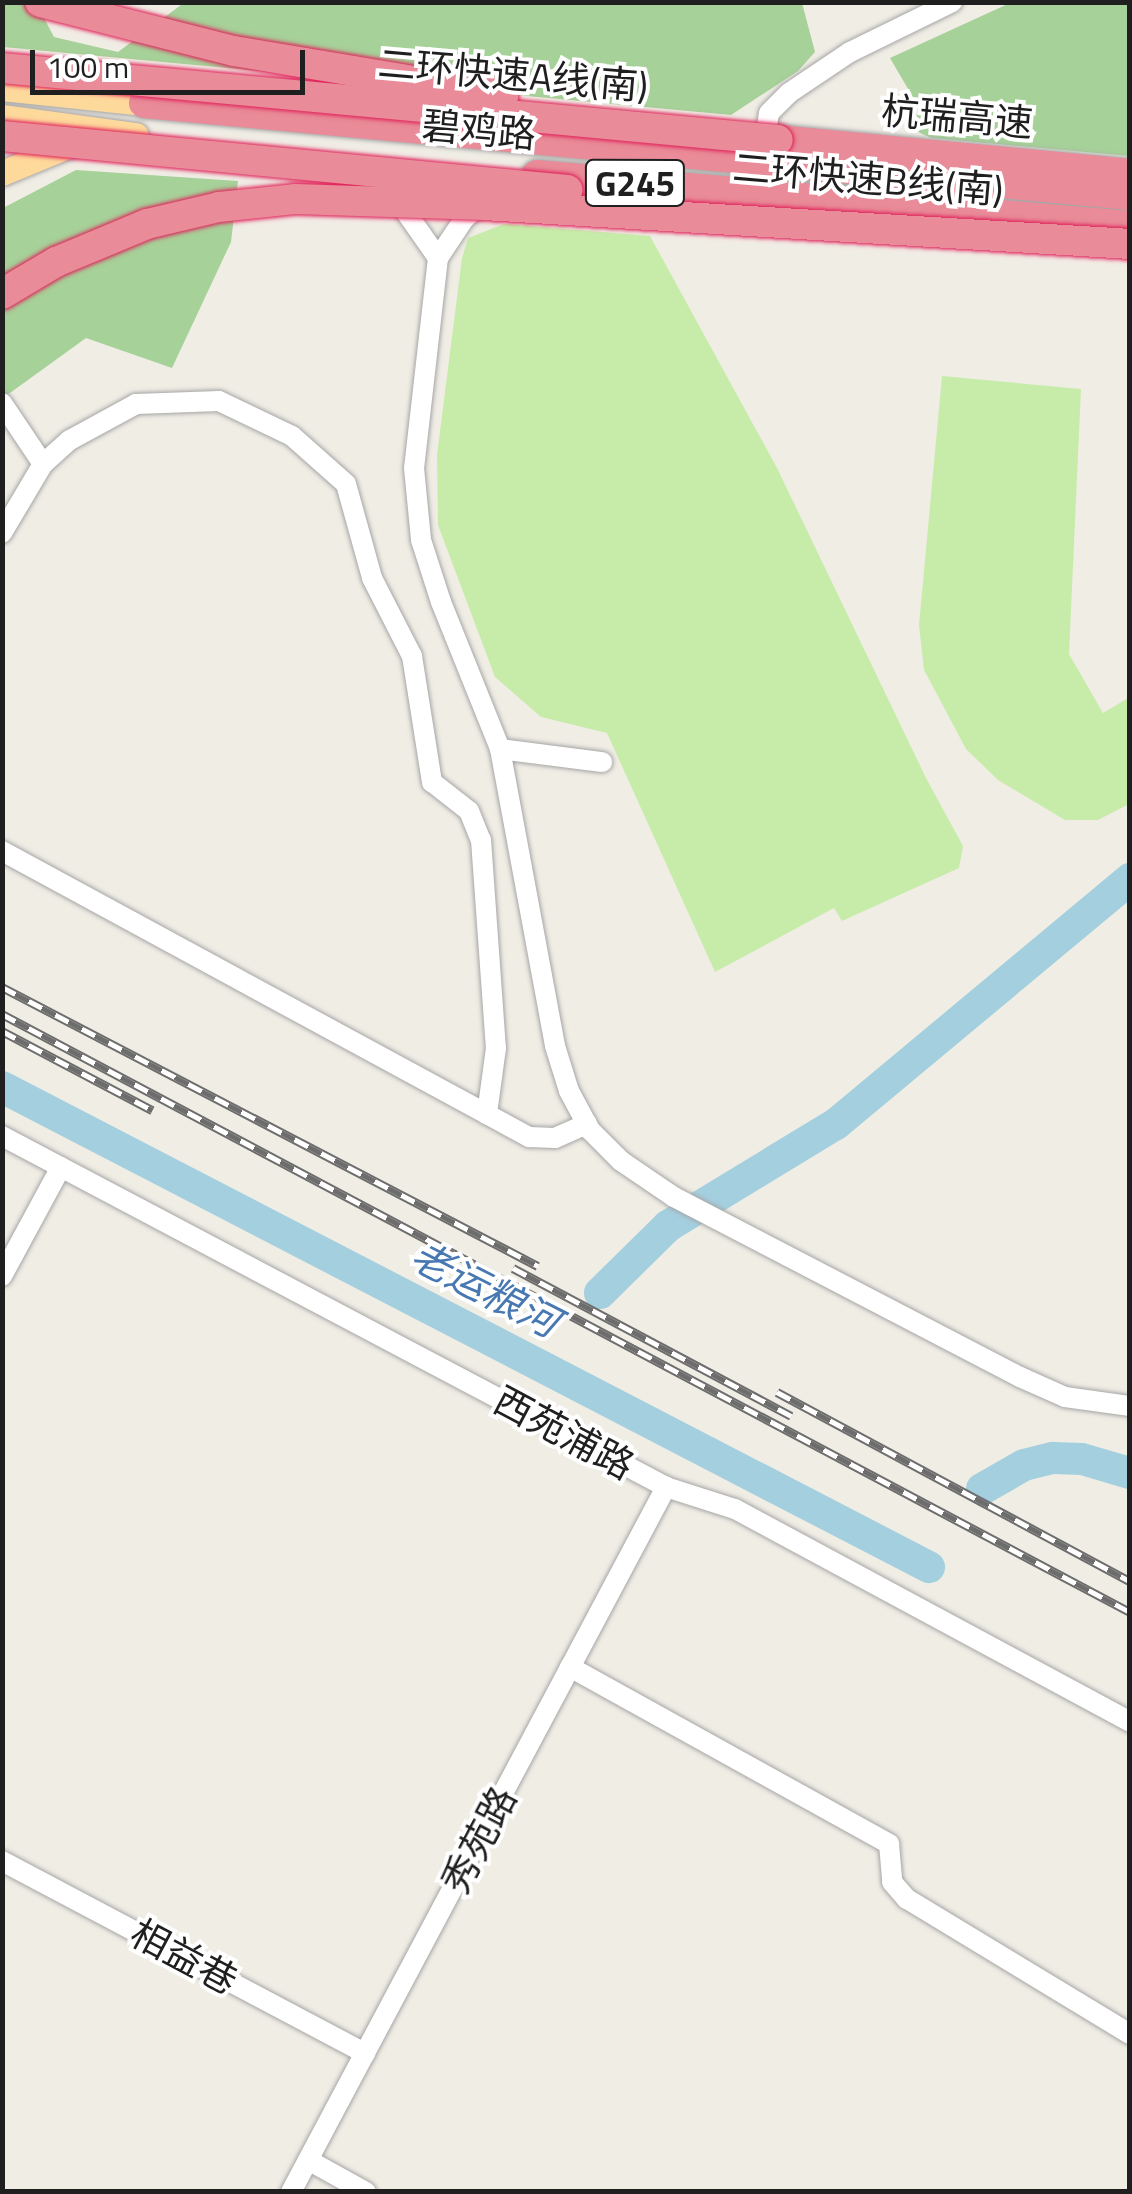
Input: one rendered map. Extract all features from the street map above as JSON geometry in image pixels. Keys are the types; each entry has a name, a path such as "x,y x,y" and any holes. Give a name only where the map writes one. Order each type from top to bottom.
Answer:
{"highway":[{"path":"40,2 267,57 770,151"},
{"name":"二环快速A线(南)","path":"2,68 770,151"},
{"name":"碧鸡路","path":"144,104 770,151 1130,196"},
{"name":"二环快速B线(南)","path":"2,136 1130,244"},
{"name":"碧鸡路","path":"141,136 516,174 1130,226"},
{"name":"杭瑞高速","path":"770,151 1130,174"},
{"path":"2,294 78,251 147,224 219,207 296,199 500,206 1130,244"}],"main road":[{"name":"碧鸡路","path":"2,88 144,104"},
{"name":"碧鸡路","path":"2,116 141,136"},
{"path":"2,173 77,143 141,136"}],"street":[{"path":"770,151 769,113 789,93 850,52 952,2"},
{"path":"361,159 408,210 438,258"},
{"path":"516,174 464,218 438,258 414,468 422,540 440,602 500,750 556,1046 570,1091 587,1124 622,1161 674,1197 1020,1377 1065,1397 1130,1406"},
{"path":"2,533 44,464 70,440 136,404 219,402 292,436 346,484 372,578 412,656 432,782 469,811 481,840 496,1048 487,1114"},
{"path":"2,403 44,464"},
{"path":"500,750 602,762"},
{"path":"2,851 529,1137 555,1138 587,1124"},
{"name":"西苑浦路","path":"2,1136 666,1487 735,1509 1130,1722"},
{"path":"2,1276 61,1167"},
{"name":"秀苑路","path":"291,2192 666,1487"},
{"path":"570,1667 889,1844 892,1882 907,1899 1130,2034"},
{"name":"相益巷","path":"2,1861 366,2053"},
{"path":"308,2160 366,2192"}],"green space":[{"path":"3,2 36,3 54,37 118,52 185,2 802,3 815,52 798,71 731,115 3,47"},
{"path":"1010,3 1129,4 1129,156 931,138 914,130 918,106 890,58"},
{"path":"76,170 238,181 231,242 172,368 86,338 3,398 3,208"},
{"path":"504,224 650,236 777,468 926,778 963,846 959,868 842,921 834,908 715,972 607,733 541,717 495,677 438,525 437,455 462,258 468,238"},
{"path":"942,376 1081,389 1069,654 1103,713 1130,697 1129,804 1098,820 1065,820 998,780 966,749 924,670 919,625"}],"waterway":[{"name":"老运粮河","path":"600,1293 668,1226 836,1124 1130,879"},
{"name":"老运粮河","path":"2,1087 929,1567"},
{"name":"老运粮河","path":"982,1489 1024,1465 1053,1458 1082,1459 1130,1473"}],"railway":[{"path":"2,987 538,1266"},
{"path":"2,1014 1130,1612"},
{"path":"2,1031 152,1110"},
{"path":"513,1268 791,1416"},
{"path":"777,1392 1130,1581"}]}
